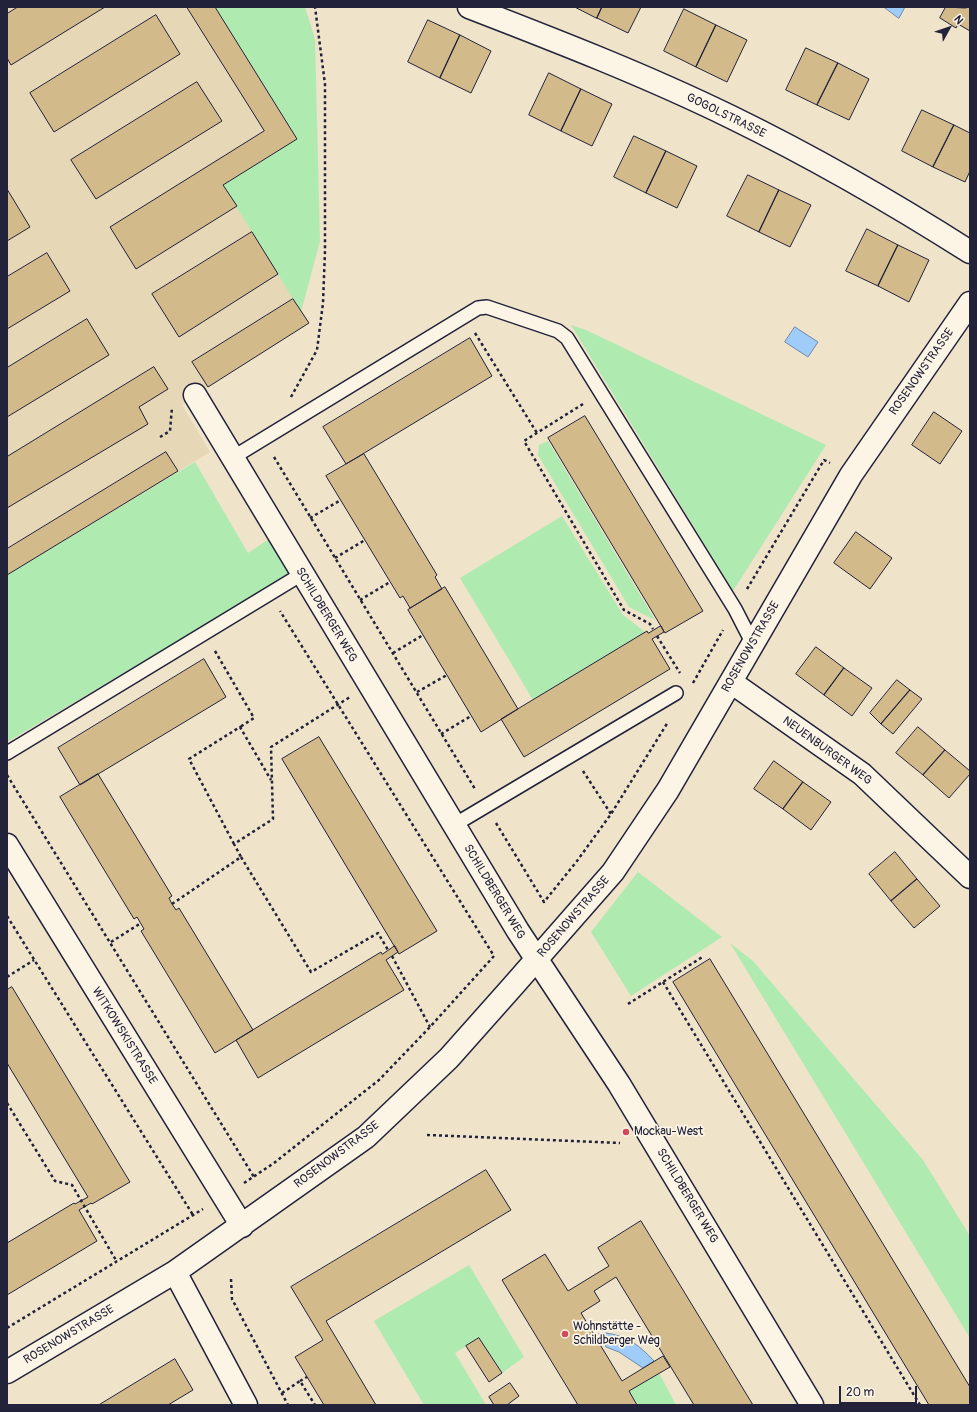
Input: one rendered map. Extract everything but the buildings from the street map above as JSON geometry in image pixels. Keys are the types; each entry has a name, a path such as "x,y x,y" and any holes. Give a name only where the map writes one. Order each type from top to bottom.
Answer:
{"street":[{"name":"GOGOLSTRASSE","path":"469,7 598,57 731,117 897,205 970,252"},
{"name":"ROSENOWSTRASSE","path":"7,1372 175,1272 242,1226 366,1137 449,1058 613,872 668,790 851,475 970,304"},
{"name":"SCHILDBERGER WEG","path":"195,395 368,685 536,961 619,1084 812,1405"},
{"name":"NEUENBURGER WEG","path":"731,682 862,774 970,877"},
{"name":"WITKOWSKISTRASSE","path":"7,845 242,1226"},
{"path":"175,1272 246,1405"}],"lane":[{"path":"232,458 478,308 487,306 558,331 567,338 600,394 735,609 753,644"},
{"path":"7,753 302,574"},
{"path":"454,825 676,693"}],"path":[{"path":"290,399 317,350 323,303 325,251 325,84 315,7"},
{"path":"464,316 537,433"},
{"path":"600,394 524,441 624,610 650,624 653,629"},
{"path":"160,437 170,431 173,405"},
{"path":"263,439 544,902 611,814 669,721"},
{"path":"676,693 690,688 735,609 824,460 851,475"},
{"path":"310,518 341,500"},
{"path":"335,558 365,540"},
{"path":"360,600 390,582"},
{"path":"7,1328 254,1177 379,1080 430,1027 494,956 269,594"},
{"path":"204,633 254,718 189,759 241,857 311,972 378,933 388,950"},
{"path":"393,653 423,635"},
{"path":"657,636 690,688"},
{"path":"417,692 447,675"},
{"path":"234,844 273,819 271,747 368,685"},
{"path":"441,734 471,716"},
{"path":"240,727 272,780"},
{"path":"572,755 611,814"},
{"path":"7,775 254,1177"},
{"path":"172,904 241,857"},
{"path":"7,916 193,1215"},
{"path":"111,942 141,923"},
{"path":"392,956 430,1027"},
{"path":"628,1004 704,956"},
{"path":"7,977 34,960"},
{"path":"663,982 920,1405"},
{"path":"7,1103 55,1181 72,1185 117,1262"},
{"path":"427,1135 620,1143"},
{"path":"231,1279 232,1299 288,1405"},
{"path":"282,1393 307,1377"},
{"path":"300,1381 315,1405"}],"shaded area":[{"path":"7,7 215,7 297,139 224,185 301,312 208,387 182,405 210,452 7,575"}],"green space":[{"path":"215,7 305,7 315,39 320,241 301,312 223,185 297,139"},
{"path":"571,325 586,330 826,445 733,591"},
{"path":"548,441 655,620 629,607 538,455 539,445"},
{"path":"195,462 248,553 269,539 291,574 7,742 7,575"},
{"path":"562,516 623,615 645,632 533,700 460,578"},
{"path":"638,872 722,937 631,996 591,932"},
{"path":"730,943 753,961 923,1160 970,1236 970,1338"},
{"path":"469,1265 524,1357 502,1373 479,1338 455,1353 486,1405 424,1405 374,1321"},
{"path":"659,1373 676,1405 637,1405 629,1391"}],"water":[{"path":"884,7 905,7 899,18"},
{"path":"795,327 818,342 808,357 785,342"},
{"path":"599,1334 614,1334 633,1342 654,1361 643,1368 619,1352 606,1347"}],"place":[{"name":"Mockau-West","path":"626,1132"},
{"name":"Wohnstätte - Schildberger Weg","path":"565,1334"}]}
